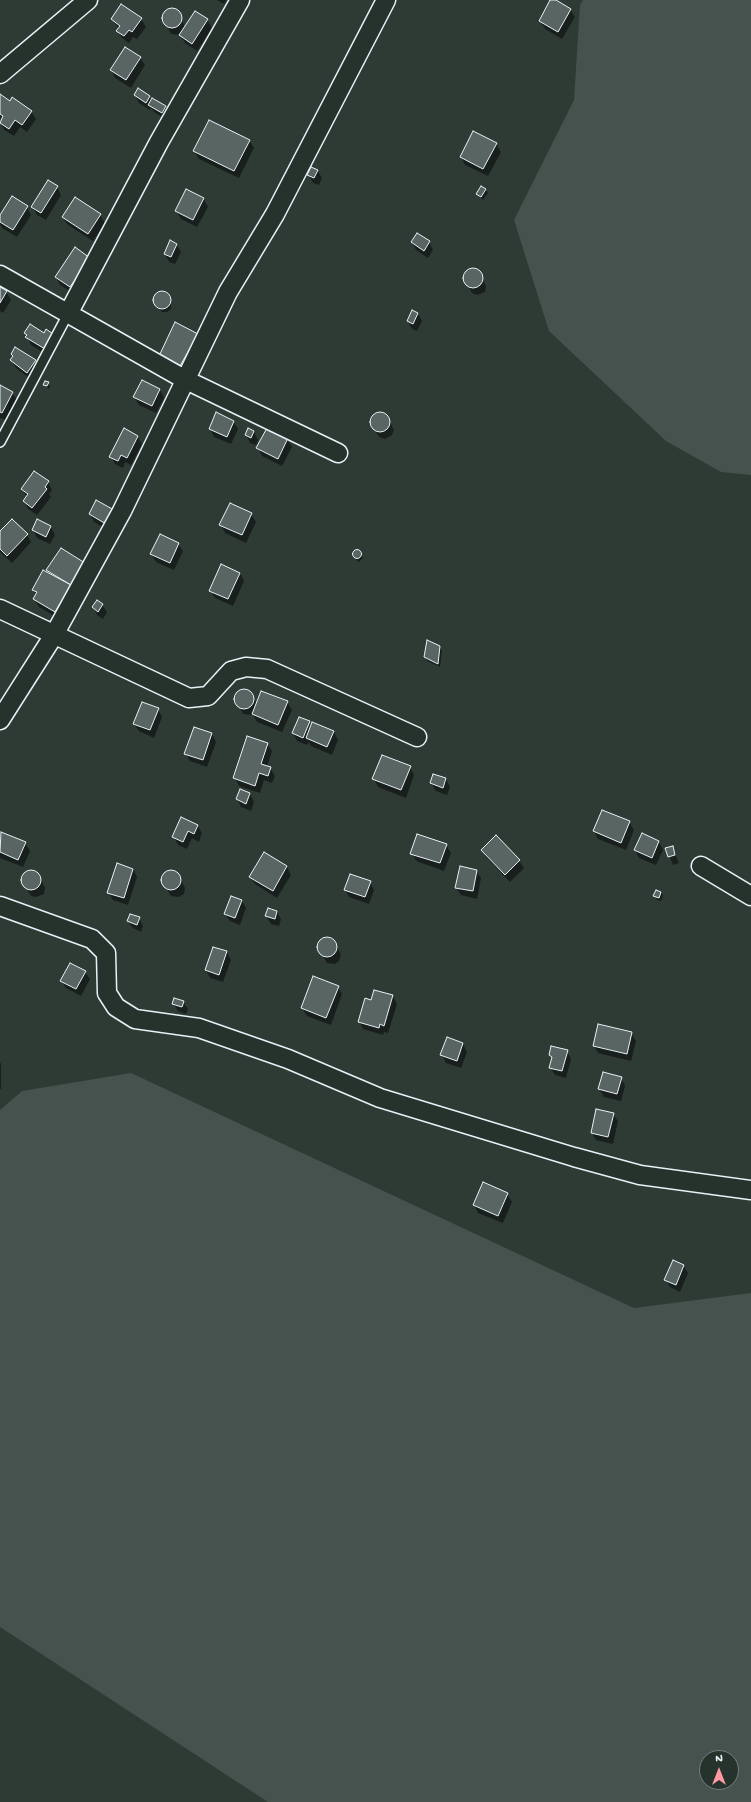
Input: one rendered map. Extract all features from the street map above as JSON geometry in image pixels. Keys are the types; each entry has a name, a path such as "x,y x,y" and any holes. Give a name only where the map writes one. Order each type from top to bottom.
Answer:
{"street":[{"path":"0,74 88,0"},
{"path":"68,314 159,142 240,0"},
{"path":"0,720 54,635 122,511 184,379 228,292 275,214 386,0"},
{"path":"0,275 184,379 338,453"},
{"path":"0,609 189,698 208,696 231,671 246,667 267,669 417,737"},
{"path":"701,866 751,896"},
{"path":"0,906 92,939 106,953 107,993 116,1007 135,1019 199,1028 288,1059 380,1098 574,1157 640,1175 751,1190"}],"lane":[{"path":"0,442 68,314"}],"shaded area":[{"path":"583,0 751,0 751,475 721,472 666,441 549,331 514,220 574,100 580,5"},
{"path":"131,1073 634,1308 751,1293 751,1802 268,1802 0,1627 0,1110 22,1091"}],"building":[{"path":"550,0 556,0 571,9 558,32 539,21"},
{"path":"121,4 142,18 132,32 129,30 124,36 116,31 120,26 111,19"},
{"path":"172,8 179,11 182,18 179,25 172,28 165,25 162,18 165,11"},
{"path":"195,11 208,19 192,44 179,35"},
{"path":"125,47 141,57 126,80 110,70"},
{"path":"138,88 150,96 146,103 134,95"},
{"path":"0,94 10,101 12,97 32,111 22,125 15,120 9,129 0,123 3,116 0,114"},
{"path":"152,98 166,106 162,113 148,105"},
{"path":"209,120 250,140 234,171 193,151"},
{"path":"473,131 497,143 483,169 460,157"},
{"path":"311,167 318,170 314,178 307,175"},
{"path":"48,180 58,186 41,213 31,207"},
{"path":"481,186 486,189 481,197 476,194"},
{"path":"186,189 204,198 193,220 175,211"},
{"path":"12,196 28,206 13,230 0,222 0,215"},
{"path":"75,197 101,214 88,234 62,217"},
{"path":"417,233 430,241 424,251 411,242"},
{"path":"170,240 177,244 171,257 164,254"},
{"path":"75,247 90,258 70,287 55,277"},
{"path":"473,268 480,271 483,278 480,285 473,288 466,285 463,278 466,271"},
{"path":"0,287 7,291 0,303"},
{"path":"162,291 168,294 171,300 168,306 162,309 156,306 153,300 156,294"},
{"path":"412,310 418,313 413,324 407,321"},
{"path":"175,322 198,334 180,366 159,356"},
{"path":"30,324 44,333 46,329 53,334 45,349 25,337 27,335 24,333"},
{"path":"15,347 36,360 27,373 10,360 13,356 11,354"},
{"path":"142,380 160,389 152,406 133,397"},
{"path":"45,381 49,382 47,386 43,385"},
{"path":"0,385 13,392 2,413 0,412"},
{"path":"216,412 234,421 227,437 209,429"},
{"path":"380,412 387,415 390,422 387,429 380,432 373,429 370,422 373,415"},
{"path":"124,428 138,436 127,458 121,455 118,461 109,457"},
{"path":"248,428 254,431 251,438 245,435"},
{"path":"267,428 288,438 278,459 256,448"},
{"path":"34,471 49,481 45,487 47,489 32,508 23,501 28,494 21,489"},
{"path":"96,500 114,510 106,524 89,514"},
{"path":"230,503 252,513 242,535 219,525"},
{"path":"12,519 28,534 7,556 0,549 0,531"},
{"path":"37,519 51,526 46,537 32,530"},
{"path":"160,534 179,543 170,563 150,554"},
{"path":"61,548 85,563 71,585 46,570"},
{"path":"357,549 362,554 357,559 352,554"},
{"path":"221,564 240,573 228,599 209,591"},
{"path":"43,570 71,585 55,612 33,599 37,592 32,590"},
{"path":"97,600 103,604 98,612 92,607"},
{"path":"427,640 440,646 438,664 424,657"},
{"path":"244,689 251,692 254,699 251,706 244,709 237,706 234,699 237,692"},
{"path":"261,691 288,701 278,725 252,714"},
{"path":"142,702 159,708 150,730 133,724"},
{"path":"299,717 310,721 303,738 292,733"},
{"path":"312,722 334,731 327,747 306,738"},
{"path":"194,727 212,733 203,760 184,754"},
{"path":"247,736 268,743 261,764 271,767 268,776 259,773 255,786 233,778"},
{"path":"382,755 411,766 401,790 372,779"},
{"path":"433,774 446,778 443,788 430,783"},
{"path":"240,789 250,793 246,804 236,799"},
{"path":"602,810 630,821 621,843 593,831"},
{"path":"181,817 198,825 194,834 188,831 183,842 172,837"},
{"path":"1,832 26,842 18,860 0,852"},
{"path":"642,833 659,841 652,858 634,850"},
{"path":"417,834 447,844 440,863 410,854"},
{"path":"496,835 520,860 505,875 481,850"},
{"path":"673,846 675,855 668,857 665,848"},
{"path":"264,852 287,866 273,891 249,877"},
{"path":"117,863 133,869 124,898 107,893"},
{"path":"460,866 477,870 473,891 455,888"},
{"path":"31,870 38,873 41,880 38,887 31,890 24,887 21,880 24,873"},
{"path":"171,870 178,873 181,880 178,887 171,890 164,887 161,880 164,873"},
{"path":"350,874 371,881 365,897 344,890"},
{"path":"656,890 661,892 659,898 653,896"},
{"path":"231,896 242,900 235,918 224,914"},
{"path":"268,908 277,911 275,919 265,916"},
{"path":"130,914 140,917 137,925 127,921"},
{"path":"327,937 334,940 337,947 334,954 327,957 320,954 317,947 320,940"},
{"path":"213,947 227,951 219,975 205,970"},
{"path":"70,963 86,971 76,989 60,981"},
{"path":"313,976 339,986 326,1018 301,1008"},
{"path":"374,990 393,995 384,1026 380,1024 379,1028 358,1022 365,998 371,1000"},
{"path":"174,998 184,1001 182,1007 172,1004"},
{"path":"598,1024 632,1032 627,1054 593,1046"},
{"path":"447,1037 463,1043 457,1061 440,1055"},
{"path":"551,1046 568,1050 562,1071 549,1068 552,1057 549,1055"},
{"path":"603,1072 622,1077 617,1094 598,1089"},
{"path":"596,1109 614,1113 608,1137 591,1133"},
{"path":"483,1182 508,1193 498,1216 473,1205"},
{"path":"673,1260 684,1265 676,1285 664,1280"}]}
